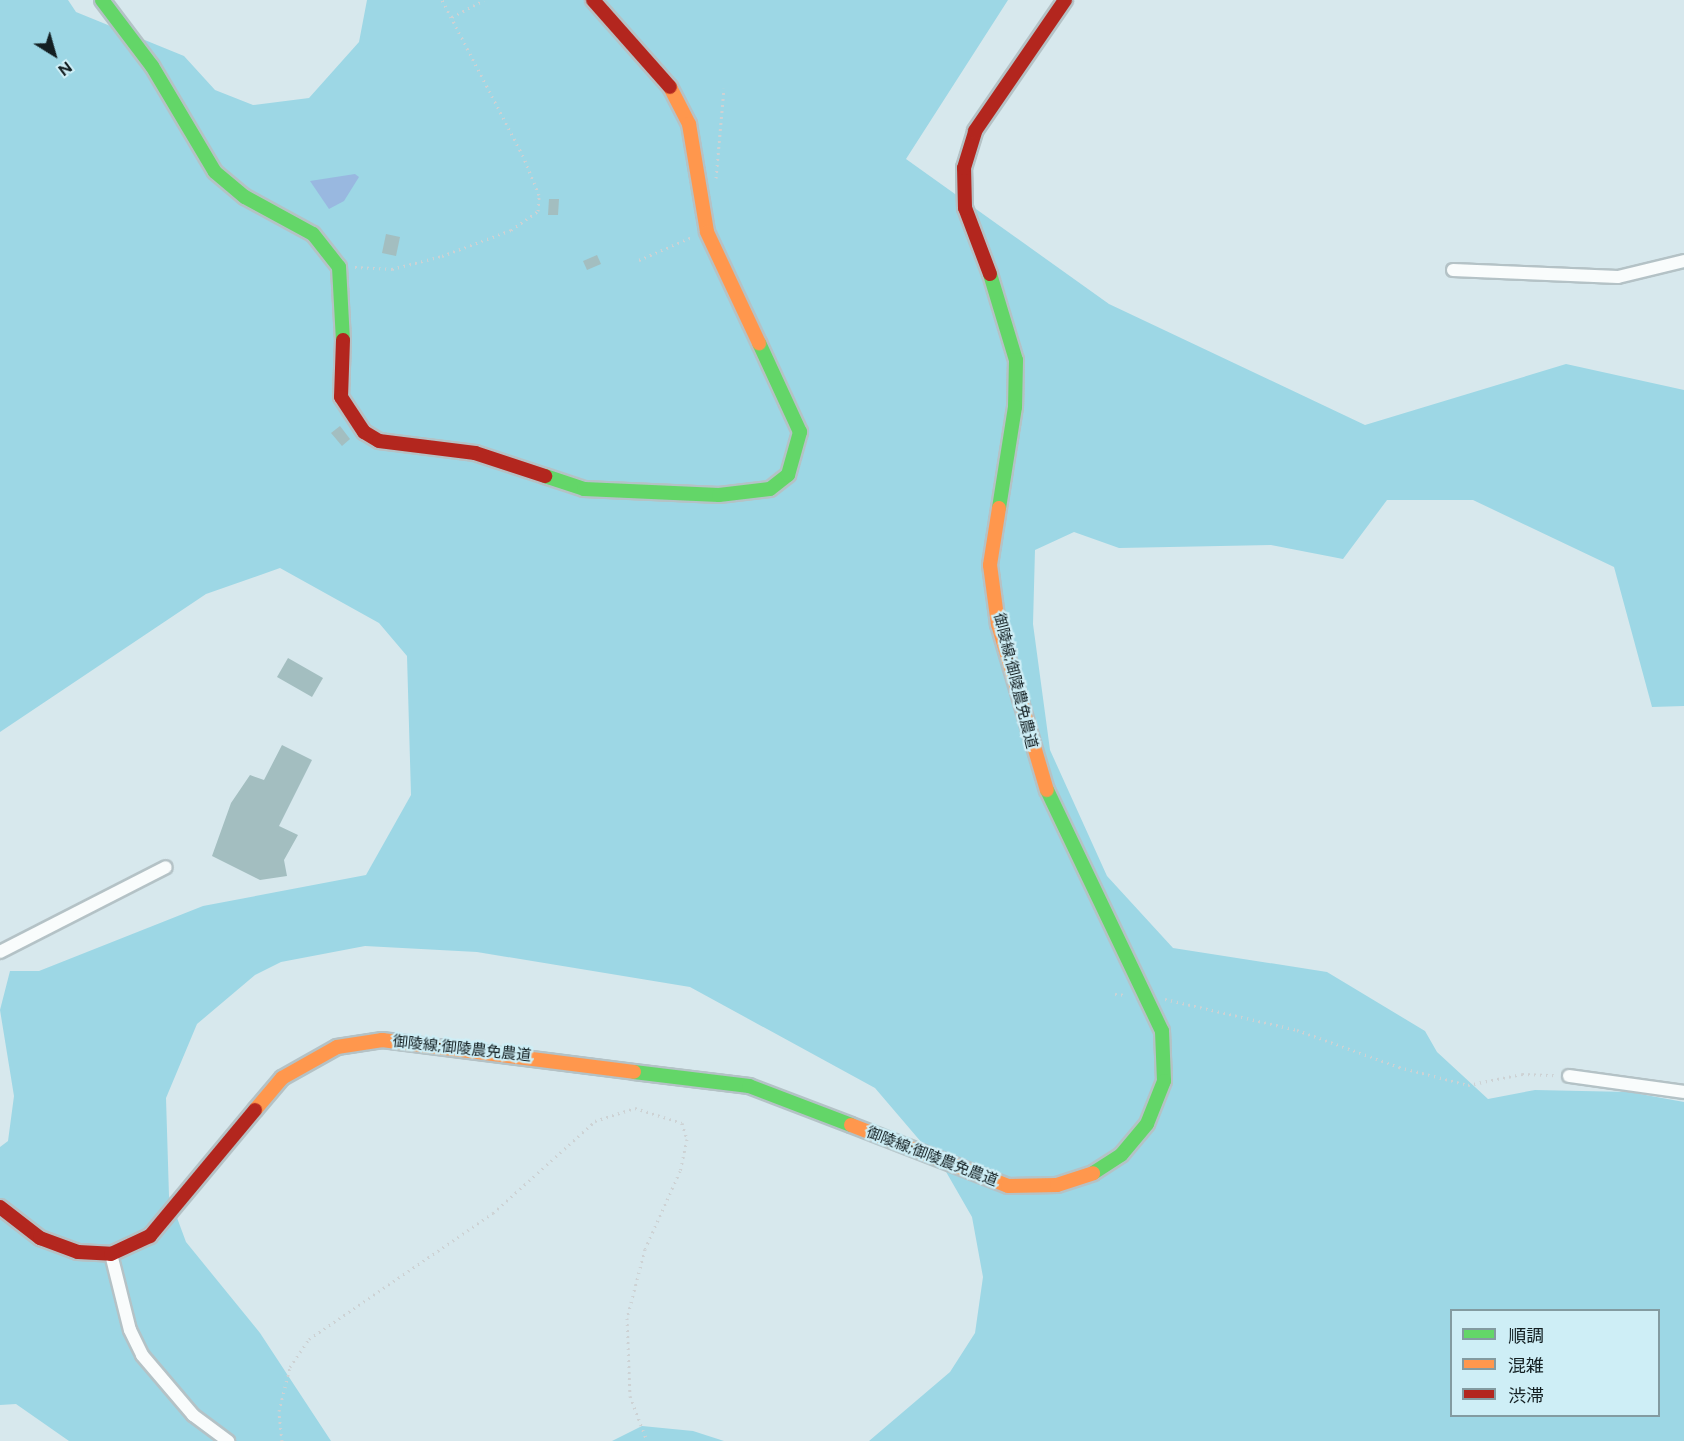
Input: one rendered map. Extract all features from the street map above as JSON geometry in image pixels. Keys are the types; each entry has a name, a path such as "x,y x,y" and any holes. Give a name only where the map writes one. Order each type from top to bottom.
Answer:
{"street":[{"path":"102,0 152,66 215,172 245,197 313,234 334,259 344,306 341,397 363,432 379,441 475,453 584,489 747,494 770,489 788,475 800,432 706,232 690,132 680,104 640,48 593,0"},
{"name":"御陵線;御陵農免農道","path":"0,1207 40,1238 78,1252 111,1254 150,1236 282,1078 337,1047 382,1041 749,1086 1008,1186 1057,1185 1090,1175 1121,1155 1147,1124 1164,1081 1162,1031 1040,776 998,624 990,564 1015,407 1016,360 1008,321 964,208 964,168 975,131 1065,0"},
{"path":"1453,270 1618,277 1684,261"},
{"path":"0,952 166,867"},
{"path":"1569,1076 1684,1092"},
{"path":"111,1254 130,1330 142,1355 193,1414 228,1441"}],"path":[{"path":"334,259 355,267 392,269 511,230 538,211 539,195 522,156 442,0"},
{"path":"452,17 484,0"},
{"path":"716,182 724,88"},
{"path":"639,260 706,232"},
{"path":"1115,994 1134,996"},
{"path":"1153,998 1297,1030 1399,1067 1468,1085 1522,1074 1569,1076"},
{"path":"282,1441 279,1412 290,1367 309,1339 493,1213 595,1121 635,1108 682,1123 687,1139 680,1171 645,1249 627,1318 630,1396 647,1441"}],"shaded area":[{"path":"0,0 68,0 76,12 184,56 215,90 253,105 309,98 359,42 367,0 1008,0 906,159 1109,304 1365,425 1566,364 1684,390 1684,706 1652,707 1614,567 1473,500 1387,500 1343,559 1271,545 1119,548 1074,532 1035,550 1033,624 1050,750 1107,876 1173,948 1327,972 1425,1031 1437,1052 1488,1099 1535,1090 1629,1092 1684,1102 1684,1441 869,1441 950,1372 975,1333 983,1277 972,1217 945,1170 875,1088 690,987 477,952 365,946 281,962 255,975 197,1024 166,1098 169,1196 186,1242 260,1333 331,1441 69,1441 16,1404 0,1405 0,1147 8,1141 14,1096 0,1010 10,971 39,971 203,906 366,875 411,795 407,656 379,623 280,568 206,594 0,732"},
{"path":"355,174 359,177 344,201 329,209 310,181"},
{"path":"642,1426 693,1431 724,1441 612,1441"}],"building":[{"path":"549,199 559,199 558,215 548,215"},
{"path":"386,234 400,237 396,256 382,253"},
{"path":"597,255 601,264 587,270 583,261"},
{"path":"340,426 350,439 342,446 331,433"},
{"path":"288,658 323,678 312,697 277,677"},
{"path":"282,745 312,760 279,826 298,835 284,860 287,876 260,880 212,856 231,803 250,775 264,780"}],"traffic: fast":[{"path":"102,0 152,66 215,172 245,197 313,234 339,267 343,340"},
{"path":"990,274 1016,360 1015,407 999,508"},
{"path":"545,476 584,489 719,495 770,489 788,475 800,432 759,343"},
{"path":"1047,790 1162,1031 1164,1081 1147,1124 1121,1155 1093,1173"},
{"path":"634,1072 749,1086 851,1125"}],"traffic: slow":[{"path":"670,87 689,124 707,232 759,343"},
{"path":"999,508 990,565 998,624 1047,790"},
{"path":"255,1110 282,1078 337,1047 382,1040 634,1072"},
{"path":"851,1125 1008,1186 1057,1185 1093,1173"}],"traffic: jam":[{"path":"593,0 670,87"},
{"path":"990,274 965,208 964,168 975,131 1065,0"},
{"path":"343,340 341,397 364,432 379,441 475,453 545,476"},
{"path":"0,1207 40,1238 78,1252 111,1254 150,1236 255,1110"}]}
